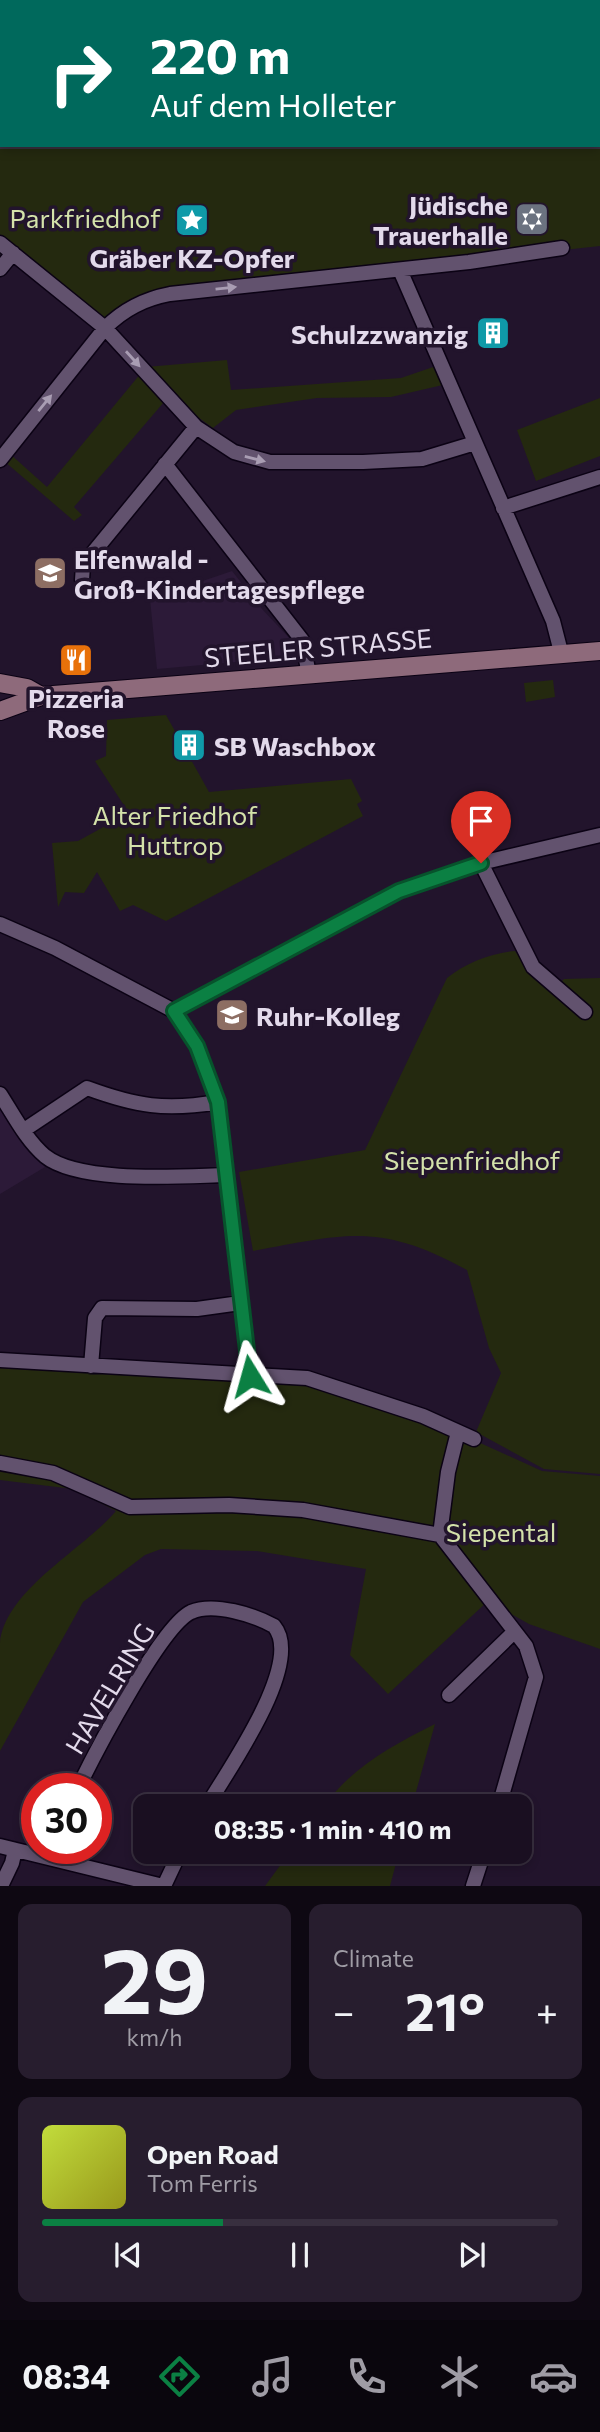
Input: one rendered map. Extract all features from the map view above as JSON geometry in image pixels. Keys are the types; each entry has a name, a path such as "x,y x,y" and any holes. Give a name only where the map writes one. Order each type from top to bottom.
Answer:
{"main road":[{"name":"STEELER STRASSE","path":"0,711 41,696 561,652 600,651"},
{"name":"STEELER STRASSE","path":"0,683 27,688 41,696"}],"street":[{"path":"0,243 105,328 196,427 234,452 262,461 297,464 422,459 475,443"},
{"path":"0,460 105,328 129,308 158,297 400,270 562,248"},
{"path":"0,269 13,253"},
{"path":"400,270 553,621 561,652"},
{"path":"82,580 83,565 196,427"},
{"path":"165,464 302,640 309,674"},
{"path":"503,508 600,477"},
{"path":"174,1011 399,891 500,857 600,835"},
{"path":"481,863 533,967 585,1012"},
{"path":"0,924 44,943 174,1011 197,1046 218,1102 250,1376"},
{"path":"24,1130 87,1088 144,1106 185,1108 218,1102"},
{"path":"0,1094 44,1155 56,1163 141,1177 226,1175"},
{"path":"91,1366 95,1318 102,1308 197,1309 240,1303"},
{"path":"0,1360 326,1382 423,1416 474,1439"},
{"path":"440,1535 458,1432"},
{"path":"0,1463 53,1473 130,1507 229,1505 303,1510 440,1535 526,1646 536,1678 502,1794"},
{"name":"HAVELRING","path":"86,1773 124,1703 171,1631 191,1612 214,1608 266,1622 279,1632 283,1648 270,1695 214,1794"},
{"path":"449,1695 514,1632"},
{"path":"0,1846 21,1851"},
{"path":"1,1886 15,1850"},
{"path":"86,1864 157,1885 172,1864"},
{"path":"473,1886 480,1864"}],"shaded area":[{"path":"232,571 262,609 306,656 157,669 150,599"},
{"path":"0,1106 30,1152 45,1167 0,1194"}],"green space":[{"name":"Parkfriedhof","path":"0,147 600,147 600,246 169,293 105,327 0,241"},
{"path":"227,360 231,390 401,378 439,365 447,384 391,397 317,398 236,410 213,428 177,402 164,402 74,507 82,515 74,521 4,461 9,453 47,487 146,367"},
{"path":"600,398 600,456 536,481 517,430"},
{"path":"553,680 555,697 526,702 524,683"},
{"name":"Alter Friedhof Huttrop","path":"166,715 209,792 351,779 362,801 357,804 363,816 166,921 133,905 120,911 97,872 84,893 65,892 58,907 52,843 78,841 129,813 95,761 106,756 107,720"},
{"name":"Siepenfriedhof","path":"515,951 530,972 559,984 564,979 600,978 600,1474 544,1469 476,1432 501,1373 489,1348 467,1270 410,1244 385,1238 338,1237 253,1251 239,1172 365,1150 447,978 479,960"},
{"name":"Siepental","path":"0,1360 307,1379 423,1417 542,1471 600,1476 600,1649 529,1624 488,1601 388,1694 350,1655 366,1569 257,1551 161,1549 145,1555 83,1602 0,1751 0,1643 5,1624 30,1588 116,1511 73,1489 0,1480"},
{"path":"435,1724 415,1794 333,1794 360,1768"},
{"path":"281,1864 396,1864 390,1886 265,1886"}],"place":[{"name":"Jüdische Trauerhalle","path":"532,219"},
{"name":"Gräber KZ-Opfer","path":"192,220"},
{"name":"Schulzzwanzig","path":"493,333"},
{"name":"Elfenwald - Groß-Kindertagespflege","path":"50,573"},
{"name":"Pizzeria Rose","path":"76,660"},
{"name":"SB Waschbox","path":"189,745"},
{"name":"Ruhr-Kolleg","path":"232,1015"}],"route":[{"path":"250,1376 218,1102 197,1046 174,1011 399,891 481,863"}]}
